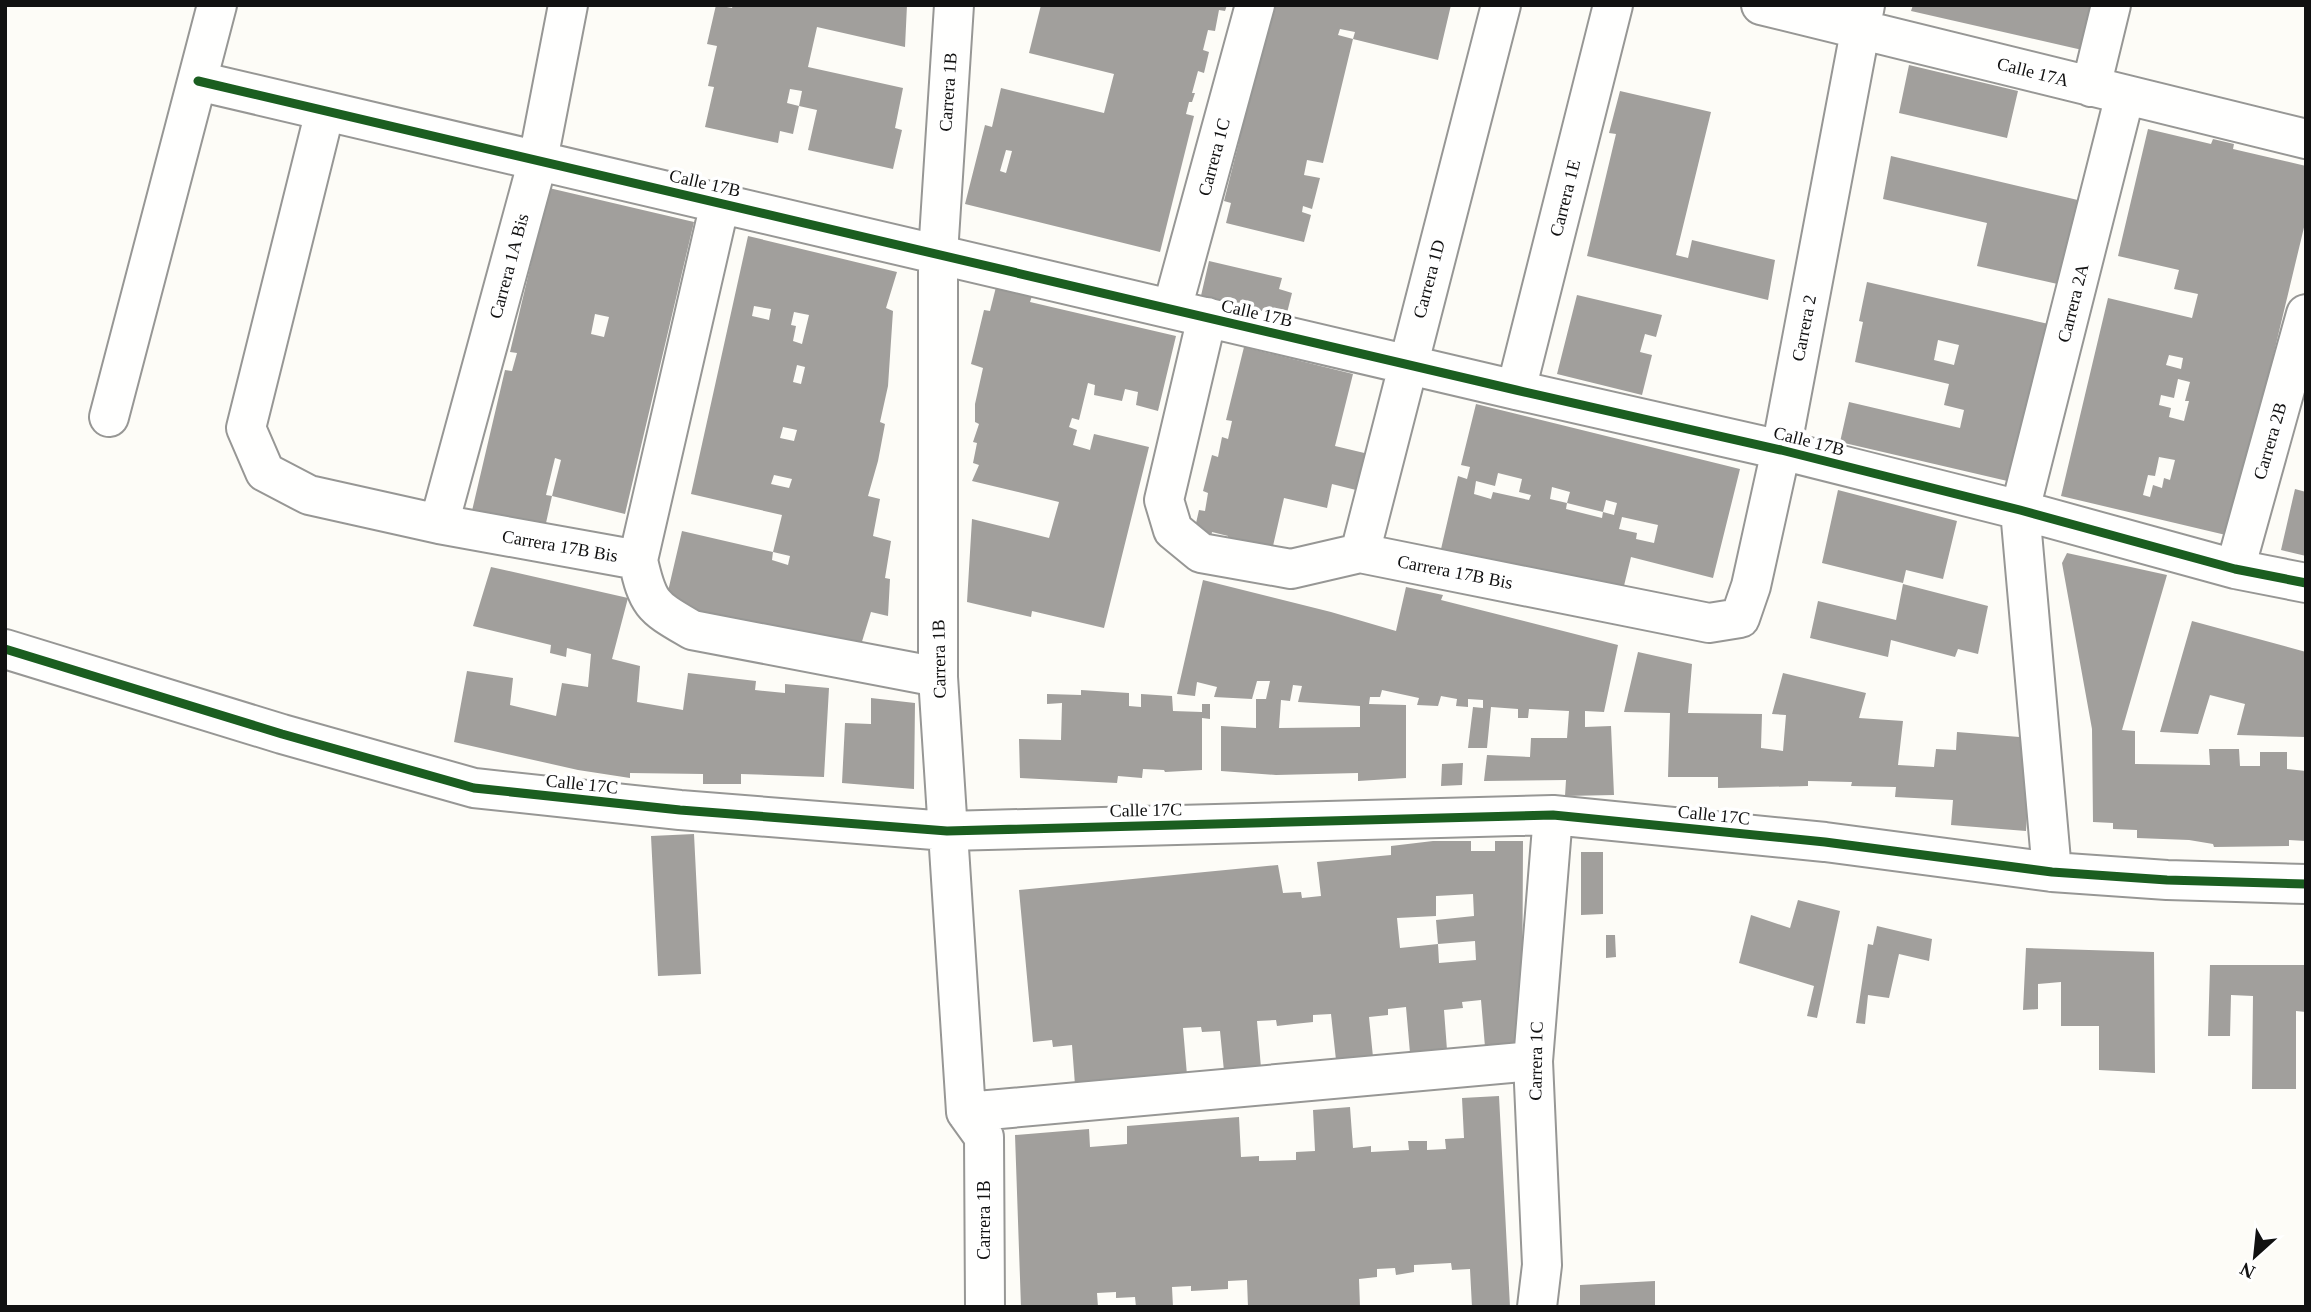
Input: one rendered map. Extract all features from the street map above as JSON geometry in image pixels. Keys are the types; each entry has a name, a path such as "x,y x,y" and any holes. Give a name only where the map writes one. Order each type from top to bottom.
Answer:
{"street":[{"path":"108,417 217,5"},
{"name":"Carrera 1A Bis","path":"439,524 538,160 568,5"},
{"name":"Carrera 1B","path":"954,5 937,254 938,677 966,1112 984,1137 985,1307"},
{"name":"Carrera 1C","path":"1201,553 1173,530 1164,500 1189,313 1255,5"},
{"name":"Carrera 1D","path":"1360,553 1501,5"},
{"name":"Carrera 1E","path":"1516,390 1613,5"},
{"name":"Calle 17A","path":"1761,5 1863,18 2108,91 2306,139"},
{"name":"Carrera 2A","path":"2052,872 2020,510 2108,91 2111,5"},
{"name":"Carrera 2","path":"1709,623 1740,618 1751,586 1781,450 1863,18"},
{"name":"Calle 17B","path":"198,81 1781,450 2020,510 2235,569 2306,583"},
{"name":"Carrera 17B Bis","path":"325,111 246,428 265,472 309,495 439,524 638,560 644,586 657,609 692,630 938,677"},
{"path":"638,560 720,203"},
{"name":"Carrera 2B","path":"2235,569 2306,314"},
{"name":"Carrera 17B Bis","path":"1201,553 1291,569 1360,553 1709,623"},
{"name":"Calle 17C","path":"5,649 282,734 474,788 680,810 947,831 1553,815 1825,842 2052,872 2167,880 2306,884"},
{"name":"Carrera 1C","path":"1537,1307 1542,1265 1533,1061 1553,815"},
{"path":"966,1112 1533,1061"}],"building":[{"path":"716,5 732,8 733,5 907,5 905,47 817,27 808,67 903,88 895,128 902,130 893,169 808,150 817,110 799,106 793,134 780,131 778,143 705,127 714,87 708,86 717,46 707,44","holes":["790,89 802,91 799,106 787,103"]},
{"path":"1041,5 1227,5 1225,11 1219,10 1215,31 1208,30 1203,50 1209,52 1204,73 1198,71 1192,93 1195,93 1186,114 1194,116 1160,252 965,204 985,125 992,127 1001,88 1104,113 1114,74 1029,53","holes":["1006,150 1012,151 1006,173 1000,171"]},
{"path":"1272,5 1451,5 1438,60 1353,39 1323,163 1307,160 1304,175 1320,178 1312,209 1303,206 1302,212 1311,215 1304,242 1226,223 1231,203 1224,201 1239,142 1235,142","holes":["1340,29 1355,32 1353,39 1338,35"]},
{"path":"1913,5 2102,5 2091,52 1911,11"},
{"path":"1909,65 2018,91 2007,138 1899,113"},
{"path":"1620,91 1711,112 1676,255 1688,258 1692,240 1775,260 1768,300 1587,256 1616,134 1609,133"},
{"path":"2148,129 2211,144 2213,139 2234,144 2233,149 2306,166 2306,219 2230,536 2061,496 2108,298 2192,318 2198,294 2174,289 2179,270 2118,256","holes":["2169,355 2183,358 2181,369 2166,365","2178,379 2190,382 2184,421 2169,417 2171,408 2159,405 2161,395 2174,398","2159,457 2175,460 2170,480 2164,478 2162,488 2153,485 2150,497 2143,495 2148,475 2155,476"]},
{"path":"1891,156 2082,201 2062,285 1977,266 1987,223 1883,199"},
{"path":"549,188 694,222 625,514 552,496 544,532 471,515 505,370 512,371 517,353 510,352","holes":["595,314 609,317 604,337 591,334","555,458 561,460 552,496 546,495"]},
{"path":"748,236 897,272 886,308 893,311 888,386 880,422 885,424 868,496 880,499 873,536 891,541 885,578 890,579 888,616 871,612 860,648 665,604 682,531 773,552 782,515 691,494","holes":["754,306 771,309 769,320 752,316","794,312 809,315 802,344 793,341 796,326 791,325","797,365 805,367 801,384 793,382","783,427 797,430 794,441 780,438","774,475 792,479 789,488 771,484","773,552 790,556 788,565 772,560"]},
{"path":"1209,261 1282,278 1279,289 1292,293 1285,321 1200,300"},
{"path":"1867,282 2053,325 2016,483 1840,442 1849,402 1960,428 1964,410 1944,405 1949,384 1855,362 1863,322 1859,321","holes":["1938,340 1959,345 1954,365 1934,360"]},
{"path":"996,287 1032,296 1030,302 1176,336 1158,411 1136,405 1138,392 1125,389 1122,401 1094,395 1095,385 1088,383 1079,420 1072,418 1069,427 1077,430 1073,445 1090,450 1094,434 1149,447 1104,628 1032,611 1031,617 967,602 972,519 1049,538 1059,502 972,481 979,465 973,463 977,443 973,442 979,424 975,422 975,404 983,368 971,364 984,310 990,311"},
{"path":"1577,295 1662,315 1656,337 1645,334 1640,352 1652,355 1642,395 1557,374"},
{"path":"1244,347 1353,374 1335,446 1377,456 1368,493 1332,484 1327,508 1284,498 1273,546 1255,543 1253,547 1227,541 1228,536 1212,532 1211,537 1194,532 1199,510 1205,511 1208,493 1203,491 1212,455 1218,457 1222,437 1228,439 1232,421 1226,420"},
{"path":"1476,404 1740,469 1713,578 1631,557 1622,594 1441,549 1458,476 1467,479 1470,467 1461,465","holes":["1498,473 1522,479 1519,492 1531,495 1529,500 1493,492 1491,499 1474,494 1476,481 1495,486","1552,487 1570,492 1567,503 1550,499","1606,500 1617,503 1614,515 1603,512","1567,503 1603,512 1602,518 1566,509","1622,517 1658,525 1654,543 1636,539 1637,533 1619,529"]},
{"path":"2295,489 2306,492 2306,556 2281,550"},
{"path":"1838,490 1957,521 1943,579 1906,570 1903,583 1822,563"},
{"path":"2067,553 2167,575 2122,730 2135,731 2135,764 2210,765 2209,749 2239,749 2240,766 2260,766 2260,752 2287,752 2287,769 2306,771 2306,841 2289,840 2289,846 2214,847 2213,844 2189,840 2137,838 2137,830 2113,829 2113,823 2093,822 2092,729 2062,563"},
{"path":"491,567 628,598 612,659 640,666 637,702 683,710 688,673 756,681 755,690 785,693 785,684 829,688 824,777 741,774 741,784 703,784 703,774 630,773 630,778 578,770 454,742 467,671 513,678 510,705 556,716 562,683 588,687 591,654 567,648 566,657 550,653 551,645 473,626"},
{"path":"1203,580 1396,631 1406,587 1443,595 1441,600 1618,645 1604,712 1585,711 1585,727 1611,726 1614,795 1565,796 1566,780 1484,781 1487,755 1530,757 1531,738 1567,738 1569,711 1529,709 1528,718 1518,718 1518,709 1491,707 1487,748 1468,748 1473,707 1483,708 1483,700 1468,699 1468,707 1456,706 1457,699 1441,696 1438,706 1417,705 1419,698 1382,690 1380,697 1370,697 1369,704 1406,705 1406,778 1358,781 1358,773 1276,775 1221,771 1221,726 1256,728 1256,699 1266,699 1270,681 1257,681 1252,699 1214,697 1217,687 1197,682 1195,696 1177,694","holes":["1293,685 1302,686 1298,702 1360,706 1360,727 1279,728 1281,700 1290,701"]},
{"path":"1903,584 1988,606 1978,654 1958,649 1955,657 1891,640 1888,657 1810,638 1818,601 1896,620"},
{"path":"2192,621 2306,652 2306,737 2237,735 2245,704 2210,695 2198,734 2160,732"},
{"path":"1638,652 1692,664 1688,713 1762,714 1761,748 1783,751 1786,715 1772,714 1783,673 1866,693 1859,718 1903,721 1898,765 1934,767 1936,749 1956,750 1957,732 2032,738 2026,831 1951,825 1953,800 1895,797 1896,787 1808,781 1808,786 1718,788 1718,777 1668,777 1670,713 1624,712"},
{"path":"1081,690 1129,693 1129,706 1141,707 1141,694 1172,696 1173,711 1202,712 1202,704 1210,704 1210,719 1202,718 1202,770 1165,772 1143,769 1142,778 1118,776 1117,783 1020,778 1019,739 1061,740 1062,703 1047,704 1047,694 1081,695"},
{"path":"871,698 915,703 914,789 842,783 845,723 871,724"},
{"path":"1463,763 1462,785 1441,786 1442,764"},
{"path":"694,834 701,974 658,976 651,836"},
{"path":"1433,841 1471,841 1471,851 1495,851 1495,841 1523,841 1522,1043 1485,1047 1481,1000 1462,1002 1463,1008 1444,1010 1447,1050 1410,1053 1406,1007 1388,1009 1388,1015 1369,1017 1373,1057 1336,1060 1331,1014 1313,1015 1313,1022 1277,1026 1276,1020 1257,1021 1261,1068 1224,1071 1220,1031 1202,1032 1201,1027 1183,1028 1187,1075 1075,1085 1072,1045 1053,1047 1052,1040 1033,1042 1019,890 1278,865 1283,893 1301,892 1302,898 1321,896 1317,862 1391,855 1391,846","holes":["1473,894 1474,916 1436,920 1438,944 1400,948 1397,918 1436,916 1436,896","1475,941 1476,960 1439,963 1438,944"]},
{"path":"1581,852 1603,852 1603,914 1581,915"},
{"path":"1798,900 1840,911 1817,1018 1807,1016 1814,986 1739,963 1751,915 1790,928"},
{"path":"1877,926 1932,939 1929,961 1899,954 1889,998 1868,995 1865,1024 1856,1023 1868,944 1873,945"},
{"path":"1606,935 1615,935 1616,957 1606,958"},
{"path":"2026,948 2154,952 2155,1073 2099,1070 2099,1026 2061,1026 2061,982 2038,984 2038,1009 2023,1010"},
{"path":"2210,965 2306,965 2306,1012 2296,1011 2296,1089 2252,1089 2253,996 2231,995 2230,1036 2208,1036"},
{"path":"1499,1096 1510,1307 1472,1307 1470,1269 1452,1270 1451,1263 1414,1265 1414,1272 1396,1275 1395,1268 1377,1269 1377,1277 1359,1279 1360,1307 1248,1307 1247,1280 1228,1281 1228,1289 1191,1291 1191,1286 1172,1287 1173,1307 1136,1307 1135,1297 1116,1298 1116,1292 1097,1293 1098,1307 1021,1307 1015,1135 1089,1129 1090,1147 1127,1144 1127,1126 1239,1117 1241,1157 1259,1156 1259,1161 1296,1160 1296,1152 1315,1151 1313,1110 1350,1107 1353,1148 1371,1146 1371,1152 1409,1150 1408,1141 1427,1141 1427,1150 1446,1149 1445,1139 1464,1138 1462,1098"},
{"path":"1655,1281 1655,1307 1580,1307 1580,1285"}],"cycle path":[{"path":"198,81 1781,450 2020,510 2235,569 2306,583"},
{"path":"5,649 282,734 474,788 680,810 947,831 1553,815 1825,842 2052,872 2167,880 2306,884"}]}
